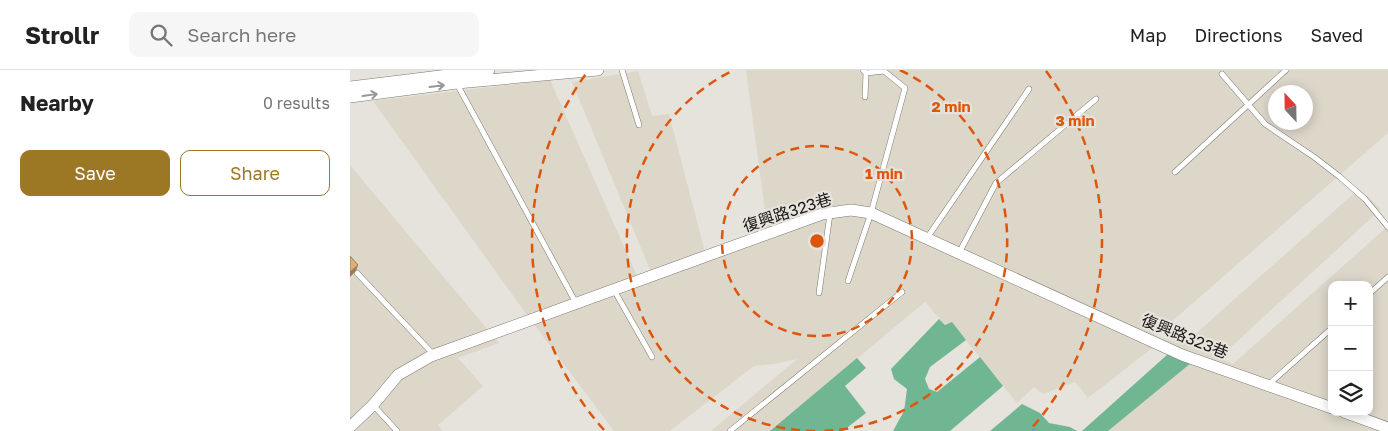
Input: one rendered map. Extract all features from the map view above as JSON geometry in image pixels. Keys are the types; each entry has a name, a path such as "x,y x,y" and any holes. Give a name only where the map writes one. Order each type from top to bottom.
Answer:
{"street":[{"path":"350,97 389,87 489,70"},
{"path":"350,87 457,83 598,70"},
{"name":"復興路323巷","path":"350,428 374,405 398,375 434,355 830,212 851,210 871,213 1182,355 1328,407"},
{"path":"1355,416 1388,428"}],"lane":[{"path":"622,70 639,125"},
{"path":"1175,172 1286,70"},
{"path":"848,281 871,213 905,88 884,71 864,71 865,97"},
{"path":"1222,74 1265,124 1340,177 1388,227"},
{"path":"457,83 576,303"},
{"path":"927,238 1029,89"},
{"path":"959,253 996,183 1096,99"},
{"path":"819,293 830,212"},
{"path":"358,273 434,355"},
{"path":"1373,290 1388,276"},
{"path":"614,290 652,357"},
{"path":"730,431 902,292"},
{"path":"1268,385 1328,332"},
{"path":"374,405 397,431"}],"shaded area":[{"path":"746,70 1388,70 1388,133 1155,336 1184,344 1359,189 1381,209 1219,358 1233,364 1388,226 1388,431 1108,431 1190,362 1152,348 1088,398 1075,382 1043,394 1034,387 1017,403 952,323 945,325 925,302 770,431 711,431 797,359 754,366 670,431 614,431 527,315 373,101 550,80 638,278 651,272 572,82 638,71 652,116 669,114 705,252 768,233"},
{"path":"350,165 499,343 458,358 483,386 438,425 443,431 350,431"}],"green space":[{"path":"939,319 945,325 952,322 966,340 930,367 925,379 929,389 937,392 980,357 1003,386 950,431 893,431 904,411 907,389 894,379 891,369"},
{"path":"1168,354 1191,363 1108,431 1082,431"},
{"path":"857,358 866,368 845,386 866,413 843,431 770,431"},
{"path":"1022,404 1040,413 1049,423 1070,427 1077,431 990,431"}],"building":[{"path":"350,256 358,265 350,272"}]}
